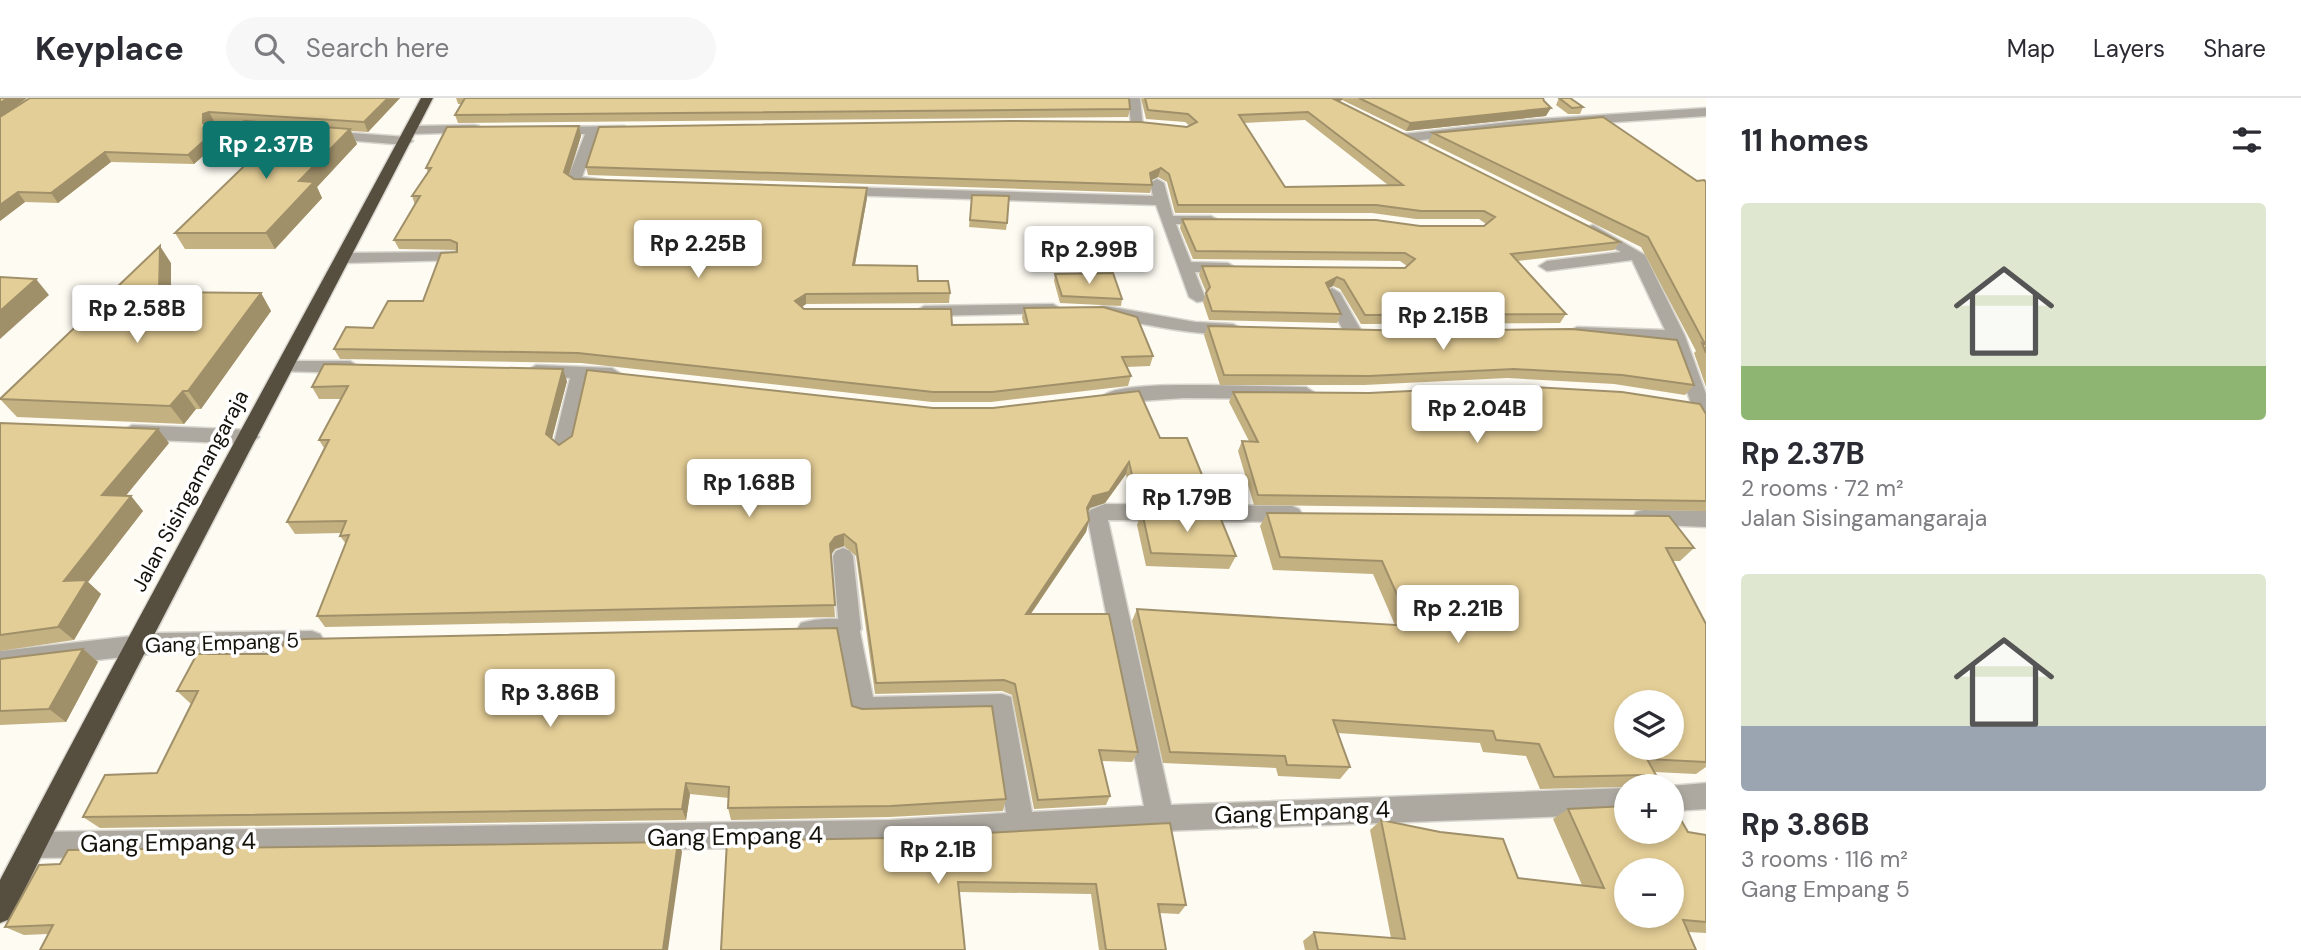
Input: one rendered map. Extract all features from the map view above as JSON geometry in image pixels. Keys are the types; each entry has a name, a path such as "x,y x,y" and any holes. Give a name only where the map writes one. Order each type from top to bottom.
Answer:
{"highway":[{"name":"Jalan Sisingamangaraja","path":"0,909 44,844 134,646 249,437 410,135 427,98"}],"street":[{"path":"1134,98 1131,124 1158,128"},
{"path":"1547,107 1563,121"},
{"path":"1427,149 1398,135 1706,112"},
{"path":"215,128 303,134 410,135 488,130"},
{"path":"540,130 632,130"},
{"path":"593,130 575,181 615,183"},
{"path":"1157,183 1167,220 1198,297"},
{"path":"820,190 1162,201"},
{"path":"1167,220 1229,220"},
{"path":"1582,225 1637,255 1676,336 1705,413"},
{"path":"1547,266 1637,255"},
{"path":"343,258 453,257"},
{"path":"1184,267 1251,268"},
{"path":"1329,332 1359,332 1332,293"},
{"path":"913,312 1081,309 1195,327 1251,330"},
{"path":"1565,331 1676,336"},
{"path":"285,367 366,368"},
{"path":"519,370 631,376"},
{"path":"563,447 581,372"},
{"path":"1093,400 1143,393 1213,390 1328,394"},
{"path":"1677,402 1705,413"},
{"path":"111,431 249,437"},
{"path":"1160,818 1097,516 1105,512 1315,514"},
{"path":"1622,518 1706,519"},
{"path":"787,631 850,629 862,708 1002,705 1021,826"},
{"name":"Gang Empang 5","path":"0,661 134,646 336,640"},
{"path":"1684,797 1706,796"},
{"name":"Gang Empang 4","path":"44,844 836,834 1160,818 1614,801"}],"lane":[{"path":"844,556 850,629"}],"building":[{"path":"30,98 388,98 364,122 209,112 203,114 203,123 222,125 188,155 105,152 51,193 18,192 0,205 0,117"},
{"path":"465,98 1129,98 1130,109 455,115"},
{"path":"1145,98 1332,98 1620,242 1511,254 1566,314 1365,315 1344,280 1337,277 1326,283 1341,314 1212,311 1206,293 1210,287 1202,266 1405,268 1415,259 1405,253 1196,251 1182,219 1376,220 1420,226 1484,226 1495,217 1484,211 1421,211 1376,205 1178,205 1169,174 1161,168 1150,173 1152,185 586,167 599,127 1009,121 1140,122 1187,127 1197,122 1188,114 1148,110","holes":["1308,112 1403,185 1285,187 1239,115"]},
{"path":"1359,98 1543,98 1551,108 1410,123"},
{"path":"1559,98 1570,98 1583,107 1572,108"},
{"path":"1603,117 1697,181 1706,182 1706,353 1702,343 1705,344 1648,237 1433,133"},
{"path":"245,121 350,129 299,181 314,182 266,233 175,233 267,144"},
{"path":"579,126 564,172 574,179 867,188 853,265 917,266 918,281 948,281 950,293 806,294 795,301 804,309 951,309 952,325 1028,324 1024,308 1103,307 1137,317 1153,356 1122,357 1131,376 992,392 933,392 578,353 334,349 346,327 373,328 388,301 423,301 441,253 457,252 457,243 450,240 394,240 420,196 412,196 431,168 426,168 447,127"},
{"path":"972,195 1009,196 1007,223 970,220"},
{"path":"160,246 159,292 261,293 188,391 183,391 170,406 0,399"},
{"path":"1113,273 1122,299 1062,296 1055,274"},
{"path":"0,277 36,279 0,311"},
{"path":"1208,326 1418,331 1572,329 1677,340 1694,385 1622,375 1514,369 1369,376 1224,375"},
{"path":"324,364 563,369 546,434 559,445 572,436 587,370 933,408 993,408 1139,391 1160,438 1187,438 1209,492 1136,492 1129,462 1109,492 1093,496 1087,508 1089,520 1026,614 1109,614 1138,752 1099,750 1110,796 1038,800 1015,684 1004,680 876,683 856,544 844,534 835,537 830,544 835,605 317,616 349,535 340,536 346,521 287,522 329,440 319,440 348,386 312,387"},
{"path":"1514,386 1622,392 1700,404 1706,414 1706,501 1258,495 1242,441 1258,442 1233,392 1369,393"},
{"path":"0,423 158,429 102,495 131,496 64,581 87,580 58,627 0,635"},
{"path":"1142,512 1218,512 1236,556 1151,553"},
{"path":"1267,513 1669,516 1694,548 1666,548 1706,624 1706,762 1667,760 1684,760 1684,690 1614,690 1614,760 1648,760 1655,774 1554,777 1539,744 1496,740 1493,731 1333,720 1350,767 1287,765 1285,756 1170,752 1137,609 1411,626 1382,561 1280,557"},
{"path":"837,628 852,706 862,709 992,706 1006,799 891,806 728,808 729,787 686,783 682,809 83,817 105,775 157,773 198,691 177,691 197,654 279,654 285,641 305,639"},
{"path":"83,649 49,709 0,711 0,659"},
{"path":"1614,807 1614,844 1684,844 1684,825 1688,832 1706,835 1706,922 1684,920 1684,858 1614,858 1614,928 1684,928 1684,922 1696,950 1318,950 1314,932 1405,939 1381,820 1440,832 1503,839 1518,878 1604,888 1568,809"},
{"path":"1170,823 1186,905 1158,904 1166,950 1106,950 1096,884 958,882 965,950 721,950 727,841 891,838"},
{"path":"678,842 663,950 40,950 53,925 5,927 39,865 60,864 68,850"}]}
